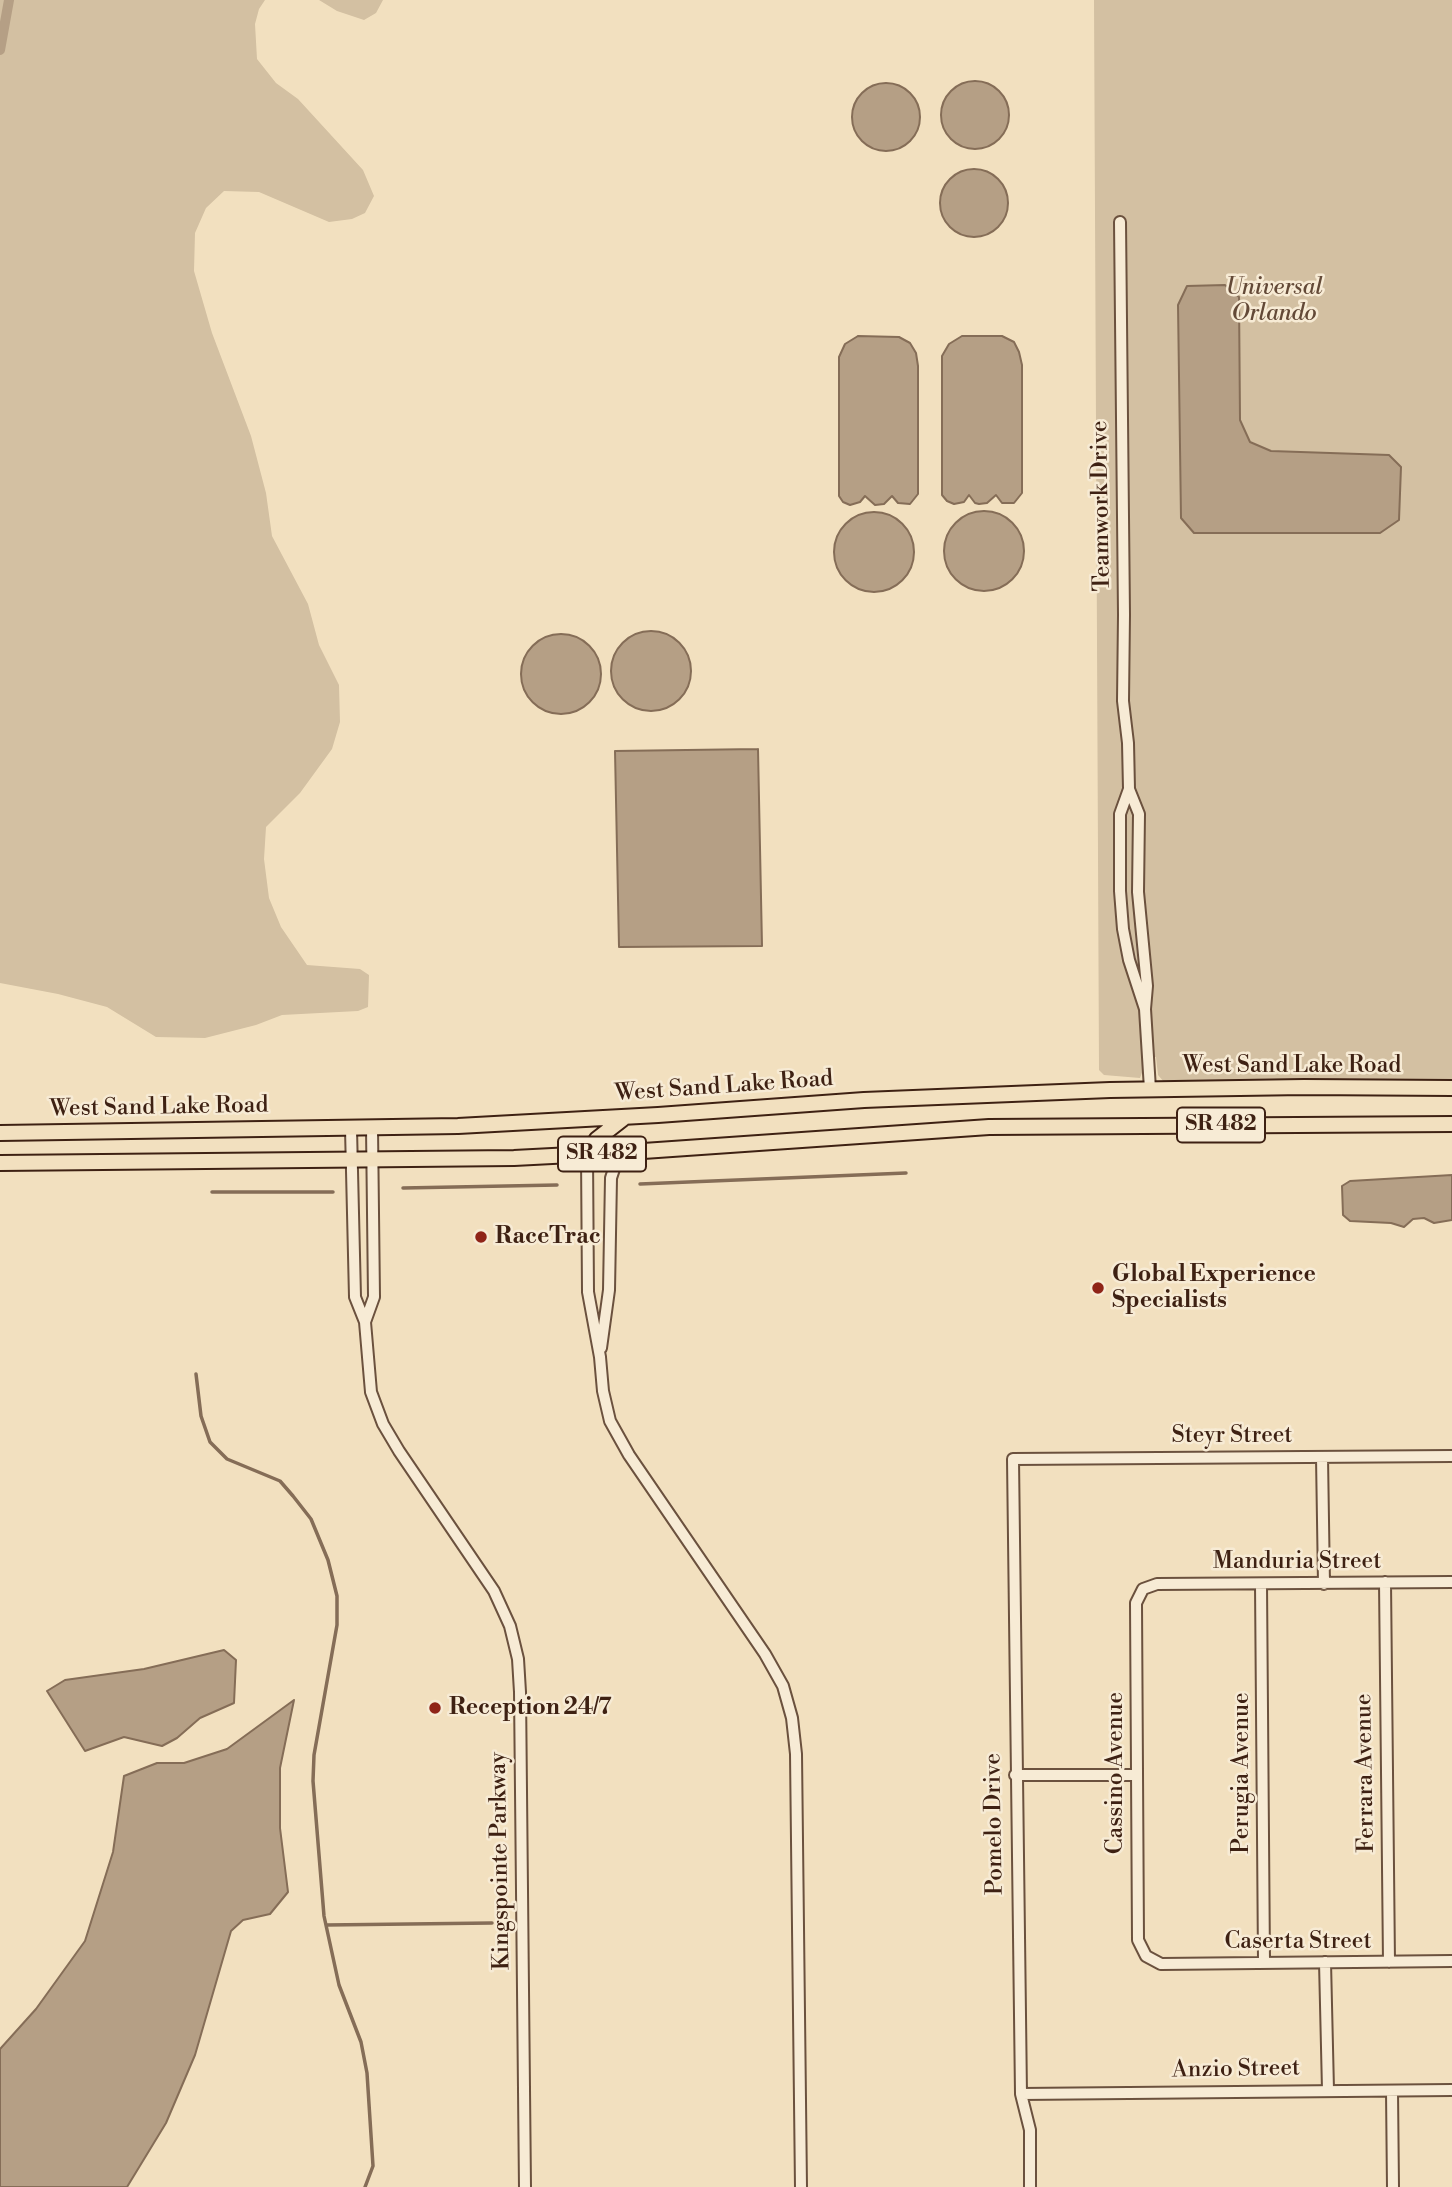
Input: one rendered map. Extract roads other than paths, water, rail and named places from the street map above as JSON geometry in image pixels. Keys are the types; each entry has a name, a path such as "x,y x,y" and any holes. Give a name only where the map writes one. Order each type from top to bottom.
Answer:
{"main road":[{"name":"West Sand Lake Road","path":"0,1133 351,1129 625,1117 883,1099 1150,1089 1452,1088"},
{"path":"587,1155 604,1132 625,1117"},
{"name":"SR 482","path":"0,1163 587,1155 1009,1127 1452,1124"}],"street":[{"name":"Teamwork Drive","path":"1120,222 1123,701 1128,743 1129,789 1139,814 1138,892 1147,986 1145,1009 1150,1089"},
{"name":"Teamwork Drive","path":"1129,789 1120,814 1120,891 1129,960 1145,1009"},
{"name":"Kingspointe Parkway","path":"366,1322 374,1297 373,1128"},
{"name":"Kingspointe Parkway","path":"351,1129 355,1297 366,1322 371,1392 383,1424 398,1451 494,1591 510,1626 517,1659 520,1692 525,2187"},
{"path":"600,1357 609,1290 611,1178 615,1166 629,1152"},
{"path":"587,1155 588,1292 610,1421 629,1455 765,1654 783,1686 792,1718 796,1754 801,2187"},
{"path":"353,1253 374,1253"},
{"name":"Steyr Street","path":"1013,1459 1452,1456"},
{"path":"1322,1457 1324,1584"},
{"name":"Pomelo Drive","path":"1013,1459 1021,2094 1030,2130 1030,2187"},
{"name":"Ferrara Avenue","path":"1385,1583 1389,1962"},
{"name":"Manduria Street","path":"1143,1589 1157,1584 1452,1583"},
{"name":"Perugia Avenue","path":"1261,1584 1264,1962"},
{"name":"Cassino Avenue","path":"1143,1589 1136,1603 1138,1940 1146,1956"},
{"path":"1015,1775 1137,1775"},
{"name":"Caserta Street","path":"1146,1956 1161,1964 1452,1961"},
{"path":"1325,1962 1328,2090"},
{"name":"Anzio Street","path":"1021,2094 1452,2090"},
{"path":"1392,2091 1393,2187"}],"waterway":[{"path":"0,50 9,0"},
{"path":"640,1184 906,1173"},
{"path":"403,1188 557,1185"},
{"path":"212,1192 333,1192"},
{"path":"196,1374 201,1416 210,1442 227,1459 280,1481 293,1496 311,1519 328,1560 337,1596 337,1625 314,1755 313,1781 324,1916 339,1985 361,2042 367,2073 373,2166 365,2187"},
{"path":"326,1925 492,1923"}],"place":[{"name":"RaceTrac","path":"481,1237"},
{"name":"Global Experience Specialists","path":"1098,1288"},
{"name":"Reception 24/7","path":"435,1708"}],"park label":[{"name":"Universal Orlando","path":"1274,301"}]}
